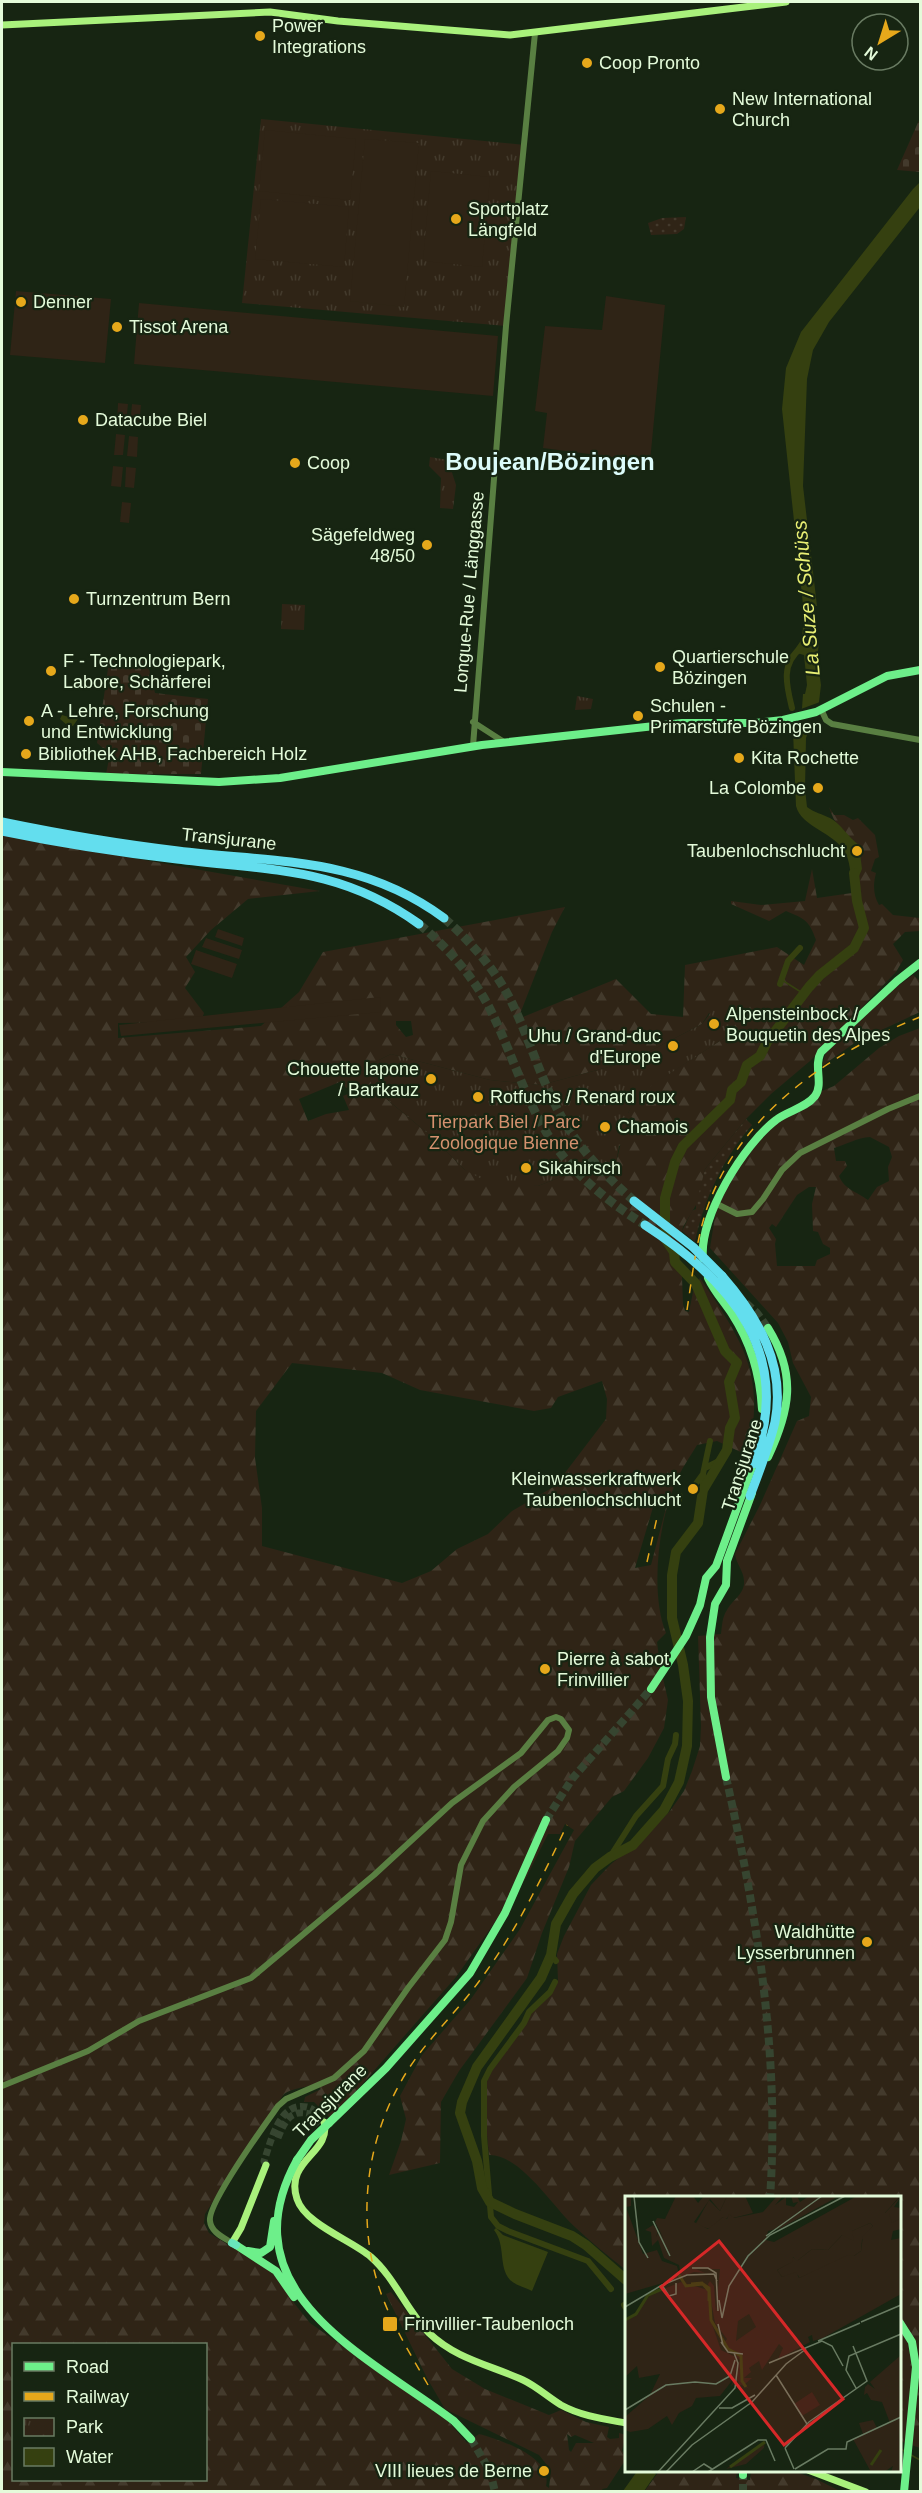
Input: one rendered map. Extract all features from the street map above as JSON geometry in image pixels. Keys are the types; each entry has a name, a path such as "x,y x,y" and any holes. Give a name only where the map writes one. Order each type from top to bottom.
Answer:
{"highway":[{"name":"Transjurane","path":"2,822 141,846 333,867 369,877 407,894 444,918"},
{"name":"Transjurane","path":"2,831 124,853 308,874 350,886 383,900 419,924"},
{"name":"Transjurane","path":"634,1200 684,1240 722,1276 753,1316 765,1338 774,1369 776,1400 771,1433 750,1496"},
{"name":"Transjurane","path":"646,1226 681,1251 718,1285 740,1312 755,1339 764,1369 768,1404 765,1429 753,1464"}],"main road":[{"path":"2,25 270,12 450,32 510,35 786,2"},
{"path":"2,772 219,782 250,781 331,771 504,742 682,723 755,723 798,717 819,710 887,676 921,670"},
{"path":"753,1464 762,1412 757,1371 746,1338 708,1278 702,1245 717,1204 740,1159 758,1135 778,1118 815,1096 819,1084 818,1063 821,1052 897,981 921,963"},
{"path":"707,1254 708,1229"},
{"path":"750,1496 779,1432 787,1400 784,1362 768,1328"},
{"name":"Transjurane","path":"711,1573 753,1464"},
{"name":"Transjurane","path":"725,1578 727,1561 750,1496"},
{"path":"651,1689 686,1636 697,1614 706,1578 711,1573 719,1573 725,1578 726,1585 714,1608 710,1637 711,1697 726,1777"},
{"path":"705,1586 712,1594 723,1591"},
{"name":"Transjurane","path":"471,2439 454,2421 339,2338 311,2312 295,2289 280,2248 279,2211 284,2186 297,2160 311,2140 324,2124 386,2068 470,1973 502,1919 546,1820"},
{"path":"324,2124 314,2150 298,2170 295,2185 297,2199 312,2218 363,2251 377,2263 423,2326 456,2353 524,2380 573,2411 625,2423"},
{"path":"234,2244 266,2164"},
{"path":"234,2244 258,2254 270,2247 274,2221 279,2211"},
{"path":"234,2244 276,2271 297,2302 311,2312"},
{"path":"901,2324 910,2338 915,2355 916,2373 904,2492"},
{"path":"813,2472 866,2492"}],"street":[{"name":"Longue-Rue / Länggasse","path":"473,746 473,722 506,326 535,33"},
{"path":"819,710 832,724 921,740"},
{"path":"473,722 504,742"},
{"path":"717,1204 737,1214 752,1212 782,1170 800,1153 878,1114 921,1096"},
{"path":"2,2086 79,2055 139,2021 251,1978 374,1875 452,1803 515,1759 527,1747 544,1723 552,1718 561,1719 569,1730 564,1744 502,1798 483,1821 472,1840 461,1865 451,1922 441,1946 352,2064 334,2078 286,2099 278,2106 219,2196 211,2210 210,2222 214,2230 234,2244"}],"green space":[{"path":"920,118 920,172 897,170"},
{"path":"261,119 525,145 506,326 242,303"},
{"path":"265,130 356,139 350,200 259,191"},
{"path":"365,139 419,143 404,307 350,301"},
{"name":"Sportplatz Längfeld","path":"431,171 490,177 482,267 423,261"},
{"path":"261,199 349,207 344,267 255,259"},
{"path":"686,217 684,229 677,234 651,235 648,223 662,218"},
{"path":"16,291 111,299 105,363 10,355"},
{"path":"606,296 665,305 650,462 543,448 547,413 535,411 545,326 602,330"},
{"path":"139,303 498,336 493,396 134,364"},
{"path":"118,403 128,404 126,424 117,423"},
{"path":"132,404 141,405 139,425 130,425"},
{"path":"116,434 125,435 123,455 114,455"},
{"path":"129,436 138,437 137,457 127,456"},
{"path":"430,457 448,460 456,485 453,509 440,508 441,478 429,466"},
{"path":"113,466 123,467 121,487 111,486"},
{"path":"126,467 136,468 134,488 125,487"},
{"path":"122,502 131,503 129,523 120,522"},
{"path":"282,604 305,605 304,630 281,629"},
{"path":"110,655 147,661 155,693 208,699 201,774 106,774 110,754 97,743"},
{"path":"577,696 593,699 591,709 575,710"},
{"path":"829,807 834,815 844,815 853,820 858,818 875,835 879,857 875,859 871,871 876,873 874,889 877,901 893,915 920,918 920,931 905,932 893,944 903,960 896,972 810,1061 746,1119 705,1169 696,1205 683,1227 678,1252 685,1311 689,1312 694,1287 700,1278 739,1341 747,1360 754,1403 747,1455 717,1441 697,1445 678,1477 670,1498 661,1537 657,1578 661,1617 666,1633 657,1642 668,1700 664,1728 648,1758 624,1791 612,1797 575,1841 569,1867 542,1933 527,1978 459,2071 441,2102 440,2163 389,2175 406,2119 400,2096 422,2055 471,1999 520,1929 574,1830 565,1824 560,1834 548,1834 526,1878 456,1977 343,2106 330,2118 314,2102 304,2102 305,2097 321,2089 315,2084 284,2094 256,2133 205,2214 204,2223 209,2233 273,2272 310,2323 447,2420 467,2443 479,2434 523,2451 542,2466 546,2476 546,2486 549,2488 551,2470 539,2455 445,2409 427,2378 386,2294 391,2292 452,2369 485,2389 549,2415 561,2410 586,2422 609,2427 607,2437 610,2439 619,2438 619,2433 625,2435 622,2450 625,2461 607,2488 602,2489 603,2491 2,2491 2,835 320,891 248,899 211,930 186,957 195,972 185,988 204,1013 201,1022 118,1023 118,1038 261,1026 299,992 323,952 565,907 552,932 518,1019 616,979 651,1014 683,1017 685,965 777,947 804,965 816,940 806,921 786,911 769,921 731,904 731,901 761,905 805,901 812,869 817,898 852,893 859,845 840,829","holes":["709,1013 726,1037 639,1093 628,1113 616,1163 576,1171 538,1186 465,1170 432,1137 372,1087 371,1064 391,1054 490,1080 541,1085 631,1061 702,1024","396,1021 411,1021 413,1035 406,1037 396,1025","342,1081 346,1088 357,1084 360,1089 343,1096 349,1110 326,1114 308,1121 299,1099","292,1363 382,1373 420,1390 534,1411 551,1408 558,1397 602,1381 607,1399 606,1419 555,1486 512,1511 488,1534 457,1549 431,1571 402,1583 262,1546 262,1508 255,1458 256,1411","654,1504 667,1504 651,1565 635,1568","567,2434 594,2443 576,2443 571,2452"]},
{"path":"218,929 244,938 242,946 215,937"},
{"path":"206,938 242,950 239,959 202,947"},
{"path":"196,950 237,964 232,978 191,964"},
{"path":"913,975 920,981 920,1012 856,1042 822,1066 830,1047 895,988"},
{"path":"380,997 381,1012 121,1036 119,1025"},
{"name":"Tierpark Biel / Parc Zoologique Bienne","path":"716,1006 736,1006 745,1012 726,1037 640,1093 628,1113 637,1123 636,1133 619,1146 616,1163 576,1171 538,1186 487,1182 465,1170 432,1137 371,1086 371,1064 391,1054 490,1080 541,1085 631,1061 702,1024"},
{"path":"920,1028 920,2448 901,2441 901,2196 625,2196 625,2269 576,2228 525,2173 501,2157 489,2155 483,2096 490,2071 530,2012 550,1995 558,1981 557,1954 591,1885 611,1864 644,1838 670,1811 684,1791 700,1746 698,1636 721,1634 725,1613 744,1586 743,1574 735,1554 760,1505 797,1421 809,1416 811,1397 793,1363 788,1342 778,1323 710,1248 717,1204 751,1143 817,1093 834,1086 879,1048 899,1036","holes":["870,1137 889,1147 892,1157 888,1167 889,1181 877,1187 868,1200 841,1181 839,1176 847,1166 845,1161 836,1161 834,1148","809,1187 816,1187 812,1204 813,1231 818,1232 823,1244 830,1248 830,1254 817,1260 815,1266 777,1266 776,1239 769,1228 772,1224 776,1227 797,1195"]},
{"path":"746,1119 752,1125 732,1152 716,1180 709,1195 695,1242 682,1231 692,1211 696,1209 705,1169"},
{"path":"659,2472 737,2472 736,2478 750,2480 751,2472 796,2472 840,2491 644,2492"}],"water":[{"path":"920,182 920,207 829,322 813,350 807,379 803,486 817,606 815,606 816,643 819,644 817,657 821,685 819,702 806,738 805,789 807,807 830,818 859,845 862,869 852,893 850,868 846,854 835,841 811,825 799,813 796,806 793,731 802,708 803,694 805,694 807,685 804,655 793,652 802,639 804,614 782,409 786,368 801,332"},
{"path":"78,713 80,716 73,726 67,725 60,719 62,715 72,718"},
{"path":"496,2228 503,2235 548,2252 532,2291 512,2282 506,2274 500,2242 494,2230"},
{"path":"637,2472 656,2474 644,2491 623,2491"}],"pier":[{"path":"820,702 813,722 794,726 801,709"}],"waterway":[{"path":"792,708 787,684 788,668 794,654 801,648"},
{"name":"La Suze / Schüss","path":"625,2279 586,2245 572,2236 490,2202 482,2188 477,2161 460,2113 462,2102 477,2067 541,1978 551,1955 556,1924 573,1894 595,1868 633,1845 664,1810 679,1782 687,1746 688,1701 683,1665 672,1618 672,1575 676,1552 698,1523 703,1490 727,1450 730,1428 735,1418 729,1382 737,1363 725,1351 696,1284 675,1262 674,1252 666,1240 665,1198 675,1162 683,1146 730,1100 732,1090 741,1082 747,1065 760,1056 767,1042 809,987 820,975 854,948 864,928 857,901 854,873"},
{"path":"780,984 788,961 800,948"},
{"path":"782,980 804,994"},
{"path":"703,1490 703,1474 710,1441"},
{"path":"705,1468 721,1460"},
{"path":"695,1485 703,1474"},
{"path":"678,1502 680,1496"},
{"path":"610,1857 636,1816 663,1786 668,1759 675,1744 676,1735"},
{"name":"La Suze / Schüss","path":"551,1955 556,1961"},
{"path":"555,1982 550,1992 529,2012 524,2023 490,2069 484,2081 484,2136 491,2217 498,2226 508,2231 588,2261 611,2289"},
{"path":"911,2455 920,2460"}],"tunnel":[{"path":"444,918 482,957 506,991 549,1092 571,1132 595,1163 633,1200"},
{"path":"419,924 458,962 482,995 498,1025 536,1114 565,1159 597,1190 645,1225"},
{"path":"746,1303 768,1328"},
{"path":"546,1820 572,1779 651,1689"},
{"path":"726,1777 756,1933 769,2038 772,2091 770,2196"},
{"path":"266,2165 264,2161 273,2134 289,2110 297,2107 310,2108 324,2122"},
{"path":"278,2138 285,2122 297,2113 310,2114 319,2125"},
{"path":"471,2439 490,2471 495,2492"},
{"path":"743,2475 743,2492"}],"railway":[{"path":"687,1310 697,1248 706,1211 721,1176 741,1145 764,1116 791,1091 821,1069 853,1049 920,1017"},
{"path":"647,1562 658,1513"},
{"path":"428,2385 392,2319 374,2268 367,2211 368,2182 373,2153 381,2125 406,2073 493,1962 527,1905 567,1825"}],"place":[{"name":"Power Integrations","path":"260,36"},
{"name":"Coop Pronto","path":"587,63"},
{"name":"New International Church","path":"720,109"},
{"name":"Sportplatz Längfeld","path":"456,219"},
{"name":"Denner","path":"21,302"},
{"name":"Tissot Arena","path":"117,327"},
{"name":"Datacube Biel","path":"83,420"},
{"name":"Coop","path":"295,463"},
{"name":"Sägefeldweg 48/50","path":"427,545"},
{"name":"Turnzentrum Bern","path":"74,599"},
{"name":"Quartierschule Bözingen","path":"660,667"},
{"name":"F - Technologiepark, Labore, Schärferei","path":"51,671"},
{"name":"Schulen - Primarstufe Bözingen","path":"638,716"},
{"name":"A - Lehre, Forschung und Entwicklung","path":"29,721"},
{"name":"Bibliothek AHB, Fachbereich Holz","path":"26,754"},
{"name":"Kita Rochette","path":"739,758"},
{"name":"La Colombe","path":"818,788"},
{"name":"Taubenlochschlucht","path":"857,851"},
{"name":"Alpensteinbock / Bouquetin des Alpes","path":"714,1024"},
{"name":"Uhu / Grand-duc d'Europe","path":"673,1046"},
{"name":"Chouette lapone / Bartkauz","path":"431,1079"},
{"name":"Rotfuchs / Renard roux","path":"478,1097"},
{"name":"Chamois","path":"605,1127"},
{"name":"Sikahirsch","path":"526,1168"},
{"name":"Kleinwasserkraftwerk Taubenlochschlucht","path":"693,1489"},
{"name":"Pierre à sabot Frinvillier","path":"545,1669"},
{"name":"Waldhütte Lysserbrunnen","path":"867,1942"},
{"name":"Frinvillier-Taubenloch","path":"390,2324"},
{"name":"VIII lieues de Berne","path":"544,2471"}],"district":[{"name":"Boujean/Bözingen","path":"550,461"}]}
